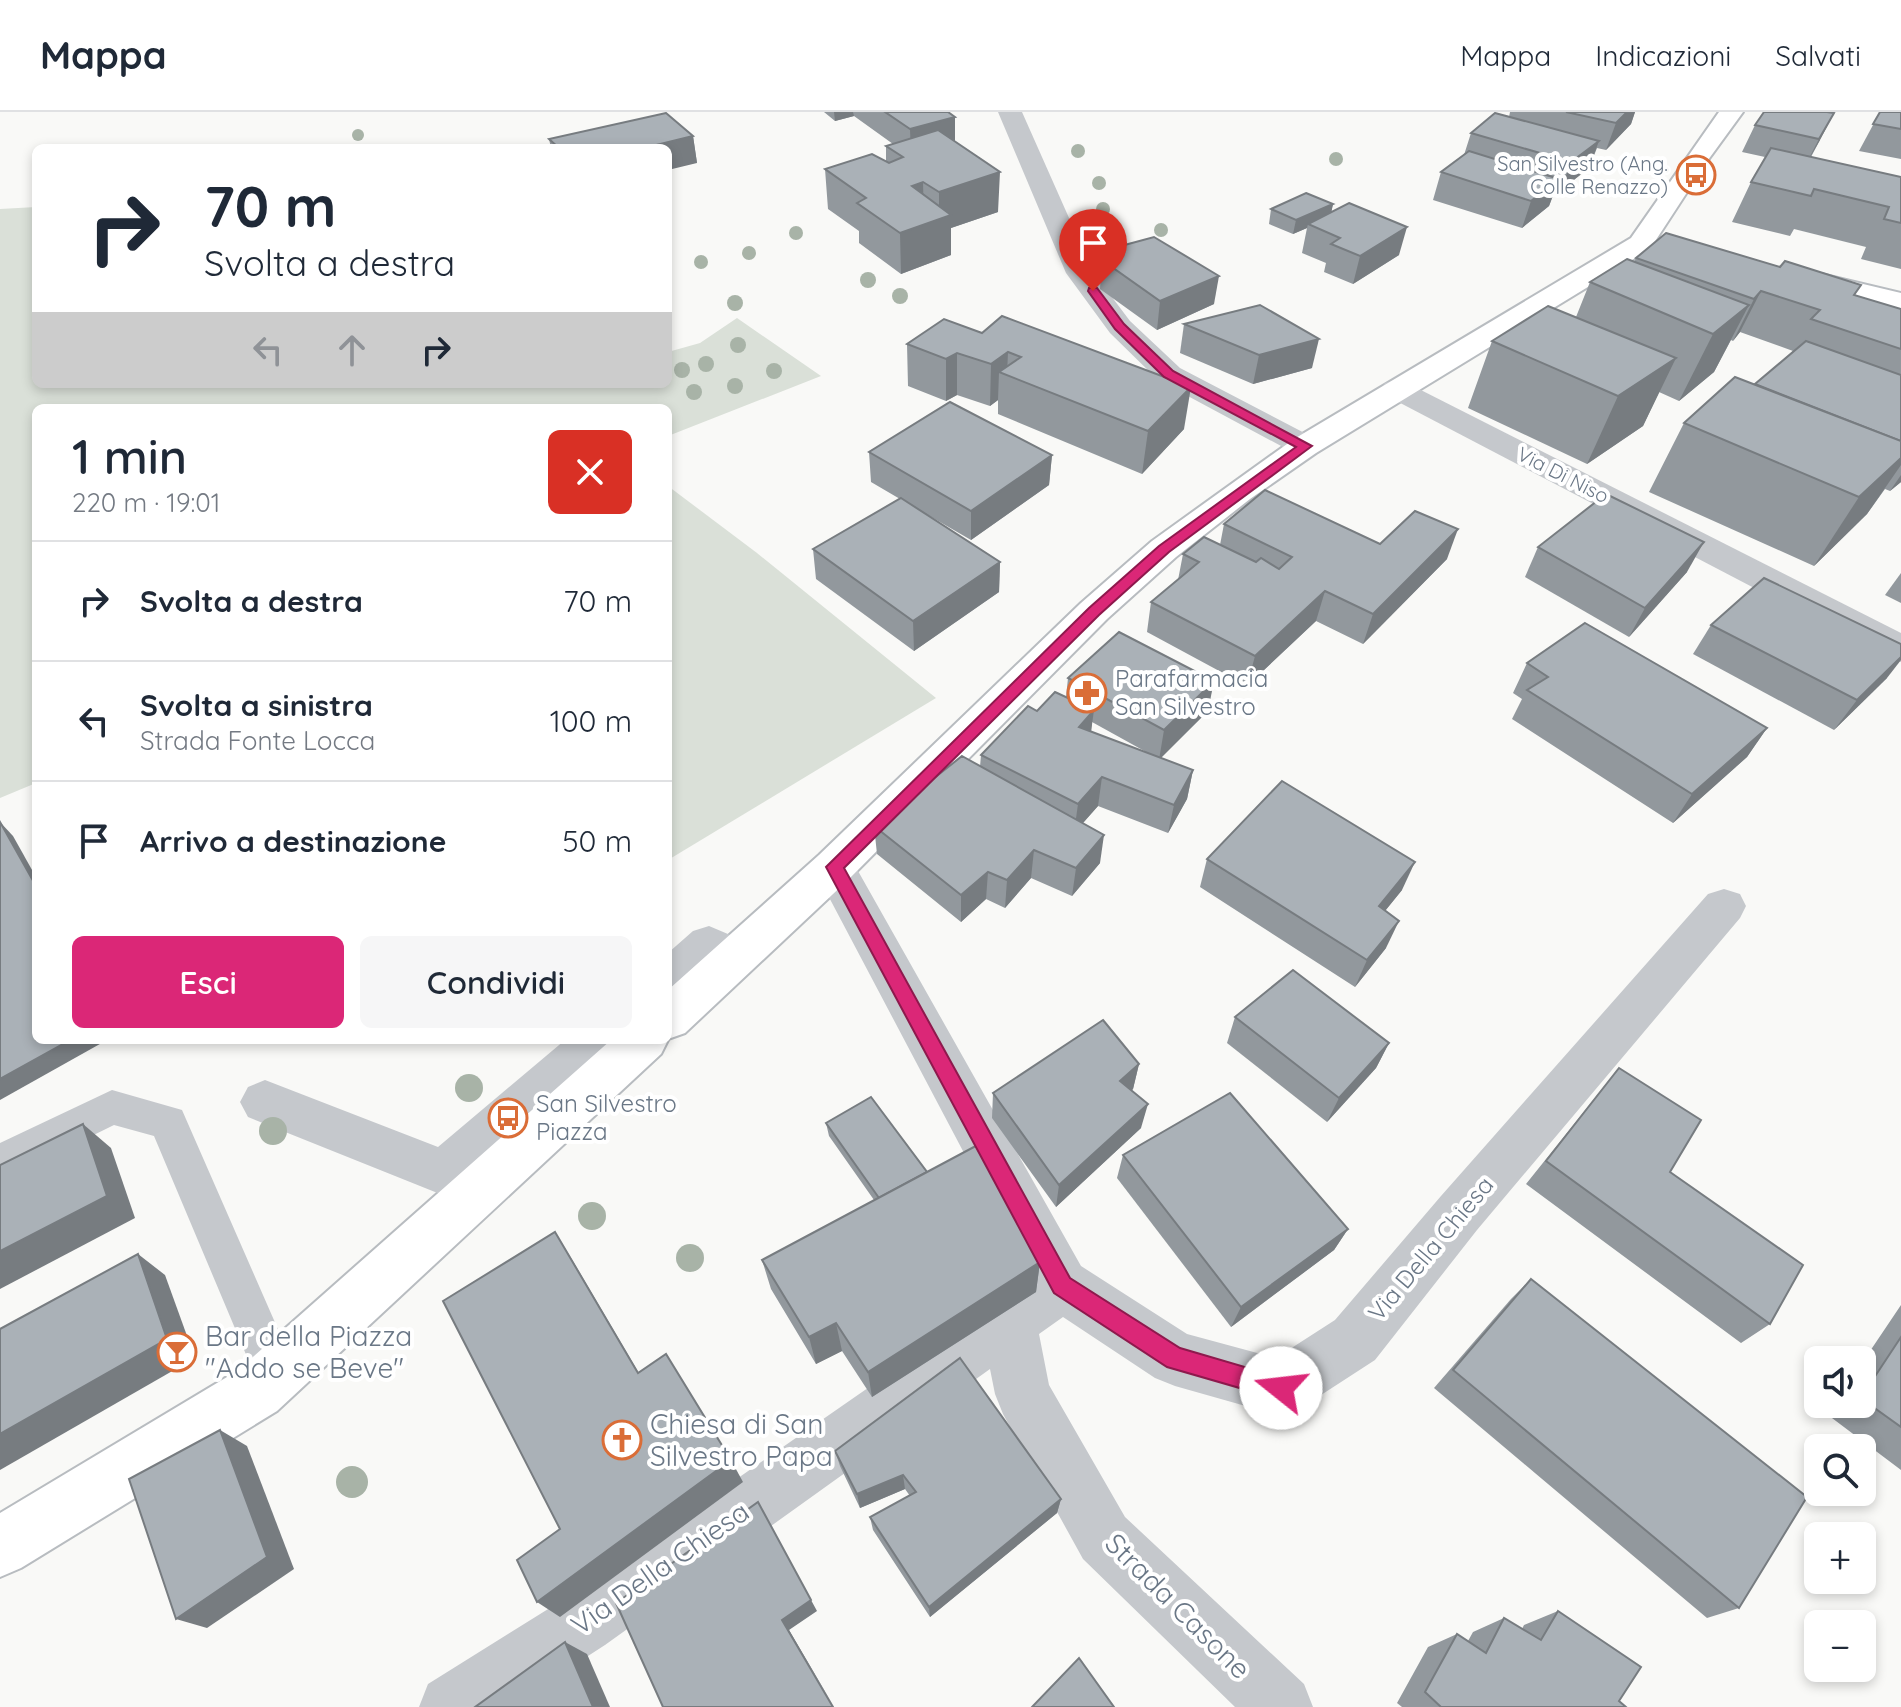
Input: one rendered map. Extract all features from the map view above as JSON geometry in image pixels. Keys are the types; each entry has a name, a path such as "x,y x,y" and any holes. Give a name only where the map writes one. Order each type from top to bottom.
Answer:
{"street":[{"path":"672,1015 834,867 1094,611 1164,549 1238,492 1396,389 1653,245 1697,157 1731,112"},
{"path":"1006,113 1080,273 1120,327 1169,374 1305,446"},
{"path":"1773,270 1901,301"},
{"name":"Via Di Niso","path":"1396,389 1901,649"},
{"name":"Via Della Chiesa","path":"834,867 1062,1285 1175,1358 1281,1388 1355,1340 1459,1213 1724,906"},
{"path":"672,976 709,944 719,950"},
{"path":"265,1102 450,1178 595,1044"},
{"path":"0,1547 257,1391 640,1044"},
{"name":"Via Della Chiesa","path":"451,1707 583,1623 1062,1285"},
{"name":"Strada Casone","path":"1009,1323 1023,1394 1104,1538 1281,1707"}],"lane":[{"path":"0,1163 112,1107 168,1122 276,1375"}],"shaded area":[{"path":"32,207 32,388 672,388 672,351 700,343 737,318 821,376 672,434 672,404 32,404 32,785 0,798 0,209"},
{"path":"672,489 757,553 936,698 672,858"}],"building":[{"path":"885,112 948,112 955,117 910,129"},
{"path":"1566,112 1627,112 1616,123"},
{"path":"1764,112 1834,113 1819,139 1755,125"},
{"path":"1880,112 1901,112 1901,129 1873,124"},
{"path":"666,113 693,136 660,144 555,144 549,139"},
{"path":"1495,113 1599,141 1571,162 1471,133"},
{"path":"938,130 1000,172 939,192 923,182 912,186 951,215 900,233 857,203 866,198 825,169 872,154 889,163 903,157 886,146"},
{"path":"1771,148 1901,177 1901,223 1884,219 1889,207 1814,189 1811,196 1751,182"},
{"path":"1469,151 1559,179 1531,201 1441,172"},
{"path":"1306,193 1333,204 1296,220 1271,209"},
{"path":"1349,203 1407,227 1360,256 1331,244 1340,238 1308,224"},
{"path":"1666,233 1780,267 1785,261 1861,285 1854,295 1901,309 1901,349 1811,319 1820,310 1761,291 1754,299 1636,258"},
{"path":"1154,237 1219,276 1160,301 1102,260 1124,252 1121,246"},
{"path":"1627,259 1749,305 1713,334 1590,282"},
{"path":"1260,305 1319,339 1259,355 1184,324"},
{"path":"1548,306 1676,358 1618,396 1492,341"},
{"path":"1002,316 1191,387 1148,431 999,372 1021,357 1008,352 991,364 957,353 946,359 907,344 944,319 982,333"},
{"path":"1806,341 1901,375 1901,441 1755,384"},
{"path":"1735,377 1901,441 1901,458 1859,497 1684,423"},
{"path":"950,402 1052,455 971,511 869,452"},
{"path":"1265,490 1380,544 1415,511 1458,529 1373,614 1325,591 1255,656 1151,602 1199,562 1183,554 1204,537 1256,562 1261,558 1279,569 1292,557 1224,524"},
{"path":"1606,494 1704,542 1645,608 1538,547"},
{"path":"901,498 1000,562 913,621 813,549"},
{"path":"1764,578 1901,644 1901,657 1857,700 1711,625"},
{"path":"1585,623 1767,728 1692,794 1527,690 1548,677 1527,663"},
{"path":"1119,632 1214,681 1164,730 1068,678"},
{"path":"1055,692 1094,710 1079,727 1193,770 1174,805 1102,777 1078,804 981,755 1028,706 1037,711"},
{"path":"962,756 1104,835 1076,868 1034,850 1007,880 988,872 961,895 874,826"},
{"path":"1282,781 1415,862 1379,906 1399,921 1367,960 1207,859"},
{"path":"0,822 32,879 32,1044 63,1044 0,1079"},
{"path":"1293,970 1389,1043 1339,1098 1235,1017"},
{"path":"1103,1020 1139,1064 1120,1081 1148,1104 1059,1185 993,1093"},
{"path":"1619,1068 1701,1120 1670,1172 1803,1265 1770,1324 1546,1161"},
{"path":"1230,1093 1348,1229 1241,1307 1123,1155"},
{"path":"871,1097 927,1172 879,1198 826,1123"},
{"path":"83,1124 107,1196 0,1251 0,1165"},
{"path":"987,1140 1040,1262 868,1372 836,1323 809,1337 762,1260"},
{"name":"Chiesa di San Silvestro Papa","path":"555,1232 638,1373 666,1354 731,1460 537,1602 517,1560 560,1529 443,1301"},
{"path":"138,1254 167,1339 0,1434 0,1329"},
{"path":"1531,1279 1804,1495 1804,1502 1739,1608 1453,1370"},
{"path":"1901,1337 1901,1427 1876,1409 1876,1375"},
{"path":"960,1358 1061,1499 929,1607 870,1517 916,1492 903,1475 857,1494 835,1451"},
{"path":"220,1430 267,1557 176,1619 129,1479"},
{"path":"758,1502 811,1600 782,1620 833,1707 663,1707 616,1603"},
{"path":"1558,1611 1641,1667 1619,1701 1626,1707 1441,1707 1425,1692 1457,1634 1486,1653 1504,1618 1541,1640"},
{"path":"565,1642 593,1707 475,1707"},
{"path":"1079,1658 1114,1707 1032,1707"}],"place":[{"name":"San Silvestro (Ang. Colle Renazzo)","path":"1696,175"},
{"name":"Parafarmacia San Silvestro","path":"1087,693"},
{"name":"San Silvestro Piazza","path":"508,1118"},
{"name":"Bar della Piazza \"Addo se Beve\"","path":"177,1352"},
{"name":"Chiesa di San Silvestro Papa","path":"622,1440"}],"route":[{"path":"1093,291 1120,327 1169,374 1305,446 1164,549 1094,611 834,867 1062,1285 1175,1358 1281,1388"}]}
